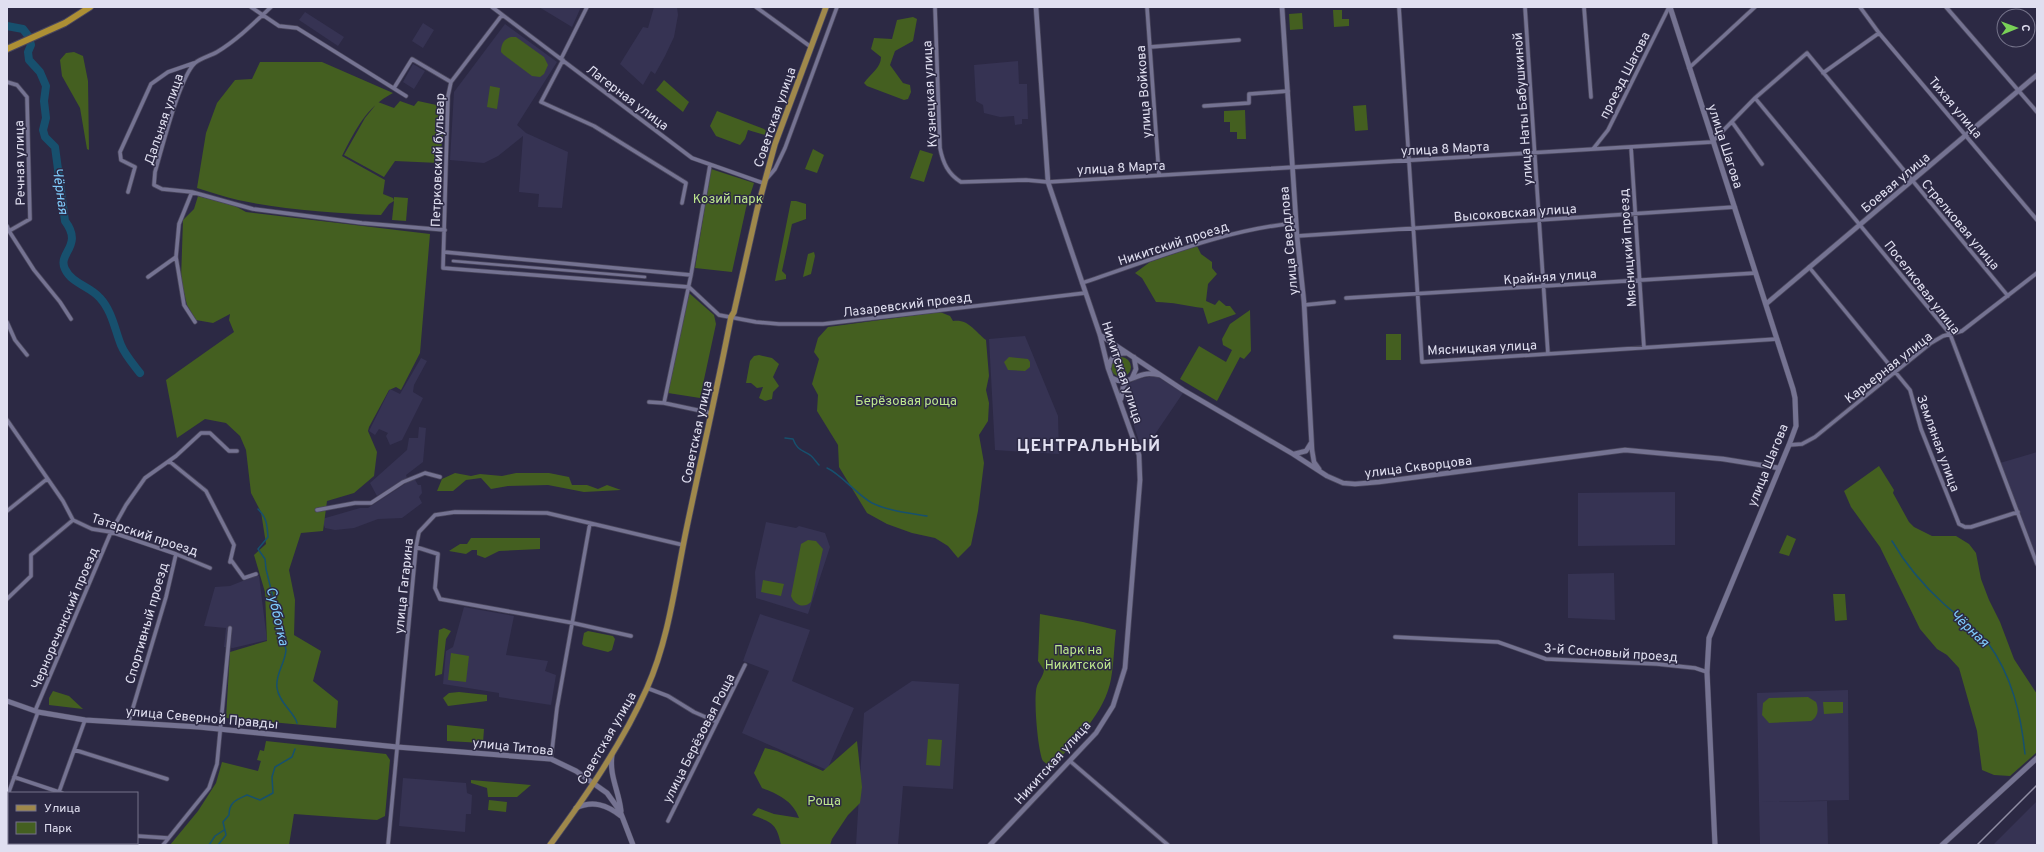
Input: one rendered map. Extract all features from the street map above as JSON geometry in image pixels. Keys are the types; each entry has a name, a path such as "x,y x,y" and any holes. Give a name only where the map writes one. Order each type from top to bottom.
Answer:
{"highway":[{"path":"7,48 65,23 90,7"}],"main road":[{"name":"Советская улица","path":"550,845 594,783 613,751 647,688 660,651 731,317 734,312 763,184 775,144 826,7"},
{"name":"улица Шагова","path":"1669,7 1712,142 1735,207 1795,398 1796,426 1714,622 1709,638 1707,672 1715,845"},
{"name":"улица Северной Правды","path":"7,701 37,711 85,720 129,721 397,747"},
{"name":"улица Титова","path":"397,747 551,759 560,762 594,783 614,802 622,816 633,845"},
{"path":"613,751 610,764 611,776 620,802 622,816"},
{"path":"1942,845 2037,758"},
{"path":"576,808 584,805 600,804 622,816"}],"street":[{"path":"251,7 279,26 297,28 406,96"},
{"name":"Дальняя улица","path":"271,7 245,31 217,52 195,63 181,90 153,180 157,188 192,192 253,208 362,223 445,230"},
{"name":"Лагерная улица","path":"492,7 692,158 763,184"},
{"path":"587,7 541,102 594,126 686,183 682,203"},
{"path":"756,7 811,47"},
{"path":"763,184 775,169 785,148 837,7"},
{"name":"Кузнецкая улица","path":"935,7 940,148 946,168 952,177 961,182 1026,180 1048,182"},
{"name":"Никитская улица","path":"990,845 1096,733 1114,706 1125,668 1140,467 1139,455 1108,368 1100,335 1048,182 1036,7"},
{"name":"улица Войкова","path":"1147,7 1159,175"},
{"name":"улица Свердлова","path":"1282,7 1296,223 1304,305 1313,456 1320,471"},
{"name":"Мясницкая улица","path":"1399,7 1422,362 1777,339"},
{"name":"улица Наты Бабушкиной","path":"1525,7 1548,354"},
{"path":"1584,7 1591,97"},
{"name":"проезд Шагова","path":"1593,149 1611,124 1669,7"},
{"path":"1689,68 1755,7"},
{"name":"Тихая улица","path":"1860,7 1880,33 2037,220"},
{"path":"1946,7 2037,112"},
{"name":"Петрковский бульвар","path":"502,15 451,82 448,96 443,268 644,283 688,289"},
{"path":"1823,73 1880,33"},
{"path":"1150,47 1239,40"},
{"name":"Стрелковая улица","path":"1755,98 1807,53 2008,296"},
{"path":"394,88 412,59 451,82"},
{"path":"128,192 135,168 121,160 120,152 151,84 168,72 195,63"},
{"name":"Боевая улица","path":"1766,304 2037,75"},
{"name":"Речная улица","path":"7,82 17,85 27,96 30,219 9,231"},
{"path":"1204,106 1249,103 1249,94 1288,91"},
{"path":"1712,142 1755,98"},
{"name":"Поселковая улица","path":"1755,98 1861,224 1950,334 2037,564"},
{"path":"1732,122 1762,164"},
{"name":"улица 8 Марта","path":"1048,182 1712,142"},
{"name":"Мясницкий проезд","path":"1631,147 1644,348"},
{"path":"664,404 690,282 710,165"},
{"path":"192,192 180,224 176,257 184,305 195,322"},
{"name":"Высоковская улица","path":"1297,236 1735,207"},
{"name":"Никитский проезд","path":"1082,283 1214,238 1274,225 1296,223"},
{"path":"7,226 34,270 60,302 71,319"},
{"path":"444,252 691,275"},
{"path":"148,277 176,257"},
{"path":"453,261 645,277"},
{"name":"Земляная улица","path":"1809,267 1910,390 1921,430 1959,524 1965,528 1971,527 2018,512"},
{"name":"Крайняя улица","path":"1346,298 1756,273"},
{"name":"Карьерная улица","path":"1789,445 1802,444 1815,438 1931,344 1950,334 1962,331 2037,273"},
{"path":"690,282 694,291"},
{"path":"688,289 694,291"},
{"name":"Лазаревский проезд","path":"694,291 715,312 731,317 779,324 823,324 1085,293"},
{"path":"1304,305 1334,302"},
{"path":"7,322 15,340 27,355"},
{"name":"улица Скворцова","path":"1100,335 1205,403 1293,454 1304,462 1343,482 1377,483 1625,450 1723,459 1779,468"},
{"path":"1108,368 1113,356 1116,354 1128,354"},
{"path":"1120,401 1123,387 1136,369 1134,357"},
{"path":"1112,378 1116,381 1129,380 1147,374 1160,375"},
{"path":"649,402 711,413"},
{"name":"Татарский проезд","path":"7,420 63,501 73,520 92,529 111,532 176,554 210,568"},
{"name":"Чернореченский проезд","path":"9,792 37,711 111,532 126,505 145,478 169,461 201,433 210,433 228,451 237,451"},
{"path":"1293,454 1305,452 1310,452 1313,456 1311,462 1304,462 1302,458 1305,452 1310,446 1312,441"},
{"path":"169,461 206,491 234,545 231,561 244,578 256,574"},
{"path":"316,510 355,502 371,503 403,482 425,472 440,477"},
{"path":"7,511 47,479"},
{"name":"улица Гагарина","path":"388,845 416,547 419,532 435,516 455,512 547,513 683,545"},
{"path":"7,599 31,576 31,555 73,520"},
{"path":"551,759 557,708 590,523"},
{"path":"416,547 438,554 435,588 440,599 573,623 631,636"},
{"name":"Спортивный проезд","path":"129,721 166,596 176,554"},
{"path":"163,845 209,788 217,764 219,730 230,628"},
{"name":"3-й Сосновый проезд","path":"1395,637 1498,642 1546,659 1657,664 1695,668 1707,672"},
{"name":"улица Берёзовая Роща","path":"668,821 745,665"},
{"path":"647,688 668,696 694,712 717,722"},
{"path":"14,777 61,792 85,720"},
{"path":"75,750 167,779"},
{"path":"1070,760 1168,845"},
{"path":"138,836 168,838"}],"shaded area":[{"path":"539,7 581,7 572,27"},
{"path":"654,7 677,7 678,15 674,37 665,56 655,74 651,71 643,85 620,64 643,27 648,28"},
{"path":"305,12 344,37 338,46 299,20"},
{"path":"423,23 434,30 423,48 412,41"},
{"path":"505,24 557,62 517,125 526,133 568,152 562,208 538,207 539,194 519,192 523,136 498,156 484,163 450,160 454,92"},
{"path":"1018,61 1019,84 1027,84 1028,119 1022,119 1022,124 1015,125 1014,116 1000,117 984,113 983,105 976,101 974,65"},
{"path":"413,64 425,71 414,89 403,82"},
{"path":"1025,336 1058,416 1059,454 995,450 989,339"},
{"path":"421,358 427,361 414,385 413,392 423,398 402,440 390,445 386,436 388,433 379,429 375,435 369,431 390,389 400,394"},
{"path":"1152,376 1158,377 1183,393 1147,446 1141,447 1124,396 1125,390 1129,384 1135,380"},
{"path":"419,427 426,428 423,462 406,475 407,478 377,496 370,483 407,450 409,438 418,438"},
{"path":"2037,452 2037,569 2000,463"},
{"path":"414,478 418,485 421,485 422,493 419,497 422,503 402,518 378,519 354,528 335,530 325,528 322,519 360,508 368,508"},
{"path":"1675,492 1675,545 1578,546 1578,493"},
{"path":"766,522 796,528 799,526 825,533 830,547 808,614 756,598 755,572"},
{"path":"1614,573 1615,620 1568,618 1568,574"},
{"path":"255,576 259,576 267,640 233,648 224,647 226,628 204,626 215,587 230,586"},
{"path":"464,607 514,616 506,655 548,661 545,671 556,675 551,705 499,697 499,693 443,684 446,651 453,647"},
{"path":"760,614 810,630 792,681 854,708 827,770 742,733 769,671 743,661"},
{"path":"912,681 959,684 953,789 903,786 898,845 856,845 864,713"},
{"path":"1848,690 1849,800 1759,802 1757,693"},
{"path":"403,778 466,783 467,793 472,795 471,814 466,814 465,832 399,826"},
{"path":"1827,801 1828,845 1760,845 1759,802"},
{"path":"2037,801 2037,845 1993,845"}],"green space":[{"path":"1333,10 1342,10 1342,19 1349,19 1349,26 1334,27"},
{"path":"1302,13 1303,29 1290,30 1289,14"},
{"path":"913,17 917,19 913,41 895,51 890,65 903,83 910,85 911,92 908,99 904,100 867,86 864,83 881,61 881,57 871,49 874,38 892,39 897,20"},
{"path":"511,37 516,37 544,57 548,65 544,74 540,77 532,76 501,52 503,42"},
{"path":"74,52 83,56 88,81 89,150 87,149 80,108 62,76 60,60 66,53"},
{"path":"260,62 322,62 393,93 369,112 357,128 342,156 385,180 383,194 393,198 394,201 389,204 381,215 292,209 238,200 197,188 206,133 217,103 235,80 252,79"},
{"path":"664,80 689,102 683,112 656,90"},
{"path":"490,86 500,88 497,109 487,107"},
{"path":"400,101 414,106 418,101 441,106 440,130 443,136 439,163 395,161 384,177 344,155 365,118 378,102 394,108"},
{"path":"1366,105 1368,130 1355,131 1353,106"},
{"path":"1245,110 1246,139 1237,139 1237,132 1230,132 1230,122 1224,122 1224,111"},
{"path":"717,111 764,129 766,131 765,135 748,130 745,139 740,145 716,136 710,126"},
{"path":"813,149 824,155 817,173 805,169"},
{"path":"920,150 933,154 924,182 910,178"},
{"name":"Козий парк","path":"711,169 754,183 746,208 732,272 695,268"},
{"path":"198,196 235,206 246,212 430,234 420,353 401,390 396,387 389,390 369,427 368,431 377,452 374,476 354,493 327,501 323,531 301,533 289,570 295,600 294,635 321,651 313,681 338,701 336,728 226,718 230,652 267,641 265,592 254,555 266,544 261,512 251,493 246,450 240,436 226,423 205,419 177,438 166,380 234,332 229,320 230,314 213,323 196,320 187,305 181,280 183,220 194,209"},
{"path":"394,197 408,198 406,221 392,220"},
{"path":"791,201 806,204 806,219 792,224 782,271 786,275 786,279 775,281"},
{"path":"1197,246 1201,254 1212,262 1212,268 1217,274 1208,284 1206,301 1215,305 1219,300 1226,306 1230,306 1236,314 1208,324 1203,308 1174,303 1156,302 1142,278 1135,273 1150,262"},
{"path":"814,252 815,256 811,274 803,277 808,254"},
{"path":"689,293 714,315 716,324 700,398 668,393"},
{"path":"1250,310 1251,351 1244,359 1240,357 1217,401 1180,379 1199,346 1226,362 1232,350 1223,345 1222,339 1230,324"},
{"name":"Берёзовая роща","path":"940,312 950,316 953,321 963,322 971,326 986,340 989,376 986,390 989,403 988,421 979,435 984,463 978,511 971,545 958,558 948,546 935,538 912,533 887,524 867,513 839,467 838,445 817,411 818,395 812,384 819,359 814,352 818,338 828,327"},
{"path":"1386,334 1401,334 1401,360 1386,360"},
{"path":"759,355 772,358 779,364 773,377 779,386 773,392 772,399 765,401 759,398 763,387 757,388 751,383 746,383 750,361 754,356"},
{"path":"1009,357 1028,359 1030,362 1030,367 1025,371 1008,370 1004,362"},
{"path":"1121,357 1128,360 1131,367 1128,374 1121,377 1114,374 1111,367 1114,360"},
{"path":"1879,466 1894,490 1893,493 1909,522 1914,527 1932,536 1956,536 1969,544 1976,553 1981,579 2014,659 2037,694 2037,752 2010,776 1994,775 1982,770 1977,731 1959,668 1947,655 1937,649 1920,629 1880,547 1851,507 1844,491"},
{"path":"455,473 471,476 480,474 502,476 516,473 549,473 569,477 572,485 587,485 598,489 607,485 621,490 584,492 548,485 508,486 491,489 481,478 466,480 453,491 437,491 442,479"},
{"path":"1787,535 1796,539 1789,556 1779,553"},
{"path":"471,538 540,538 540,549 499,551 485,558 477,555 477,550 472,550 466,554 449,551 460,544 467,544"},
{"path":"808,540 816,541 823,549 811,602 802,606 794,602 791,596 801,544"},
{"path":"763,580 784,584 781,596 761,592"},
{"path":"1833,594 1845,594 1847,620 1835,621"},
{"name":"Парк на Никитской","path":"1040,614 1116,630 1113,667 1108,692 1102,704 1079,738 1051,767 1043,761 1041,756 1037,724 1036,692 1044,670 1038,661"},
{"path":"444,628 451,631 446,639 442,674 435,676 439,630"},
{"path":"588,631 613,636 615,639 612,650 608,652 584,646 582,644 584,633"},
{"path":"451,653 469,656 466,682 448,680"},
{"path":"53,691 69,696 83,709 49,705 49,698"},
{"path":"459,692 487,695 487,701 448,706 443,698 449,693"},
{"path":"1808,697 1816,702 1817,707 1817,713 1811,721 1769,723 1762,715 1763,703 1769,698"},
{"path":"1823,702 1843,702 1843,713 1824,714"},
{"path":"447,725 484,729 483,743 447,741"},
{"path":"928,739 942,740 940,766 926,765"},
{"path":"266,741 386,754 390,760 385,816 377,820 294,814 289,845 170,845 198,811 216,783 222,762 258,771 261,761 257,760 260,750 264,751"},
{"name":"Роща","path":"857,741 862,787 860,803 848,815 832,839 830,845 781,845 778,832 775,828 769,822 752,815 758,808 774,814 799,818 789,803 774,793 762,788 754,773 765,748 777,751 823,771"},
{"path":"471,780 531,785 517,797 488,797 487,788 471,783"},
{"path":"489,800 507,802 506,812 488,810"}],"waterway":[{"name":"Чёрная","path":"7,26 23,29 29,37 31,45 28,52 29,60 40,72 46,86 44,101 46,118 43,130 45,137 55,147 65,221 72,237 71,243 64,258 63,263 65,269 72,278 96,294 104,303 108,309 123,349 140,373"},
{"path":"785,438 793,439 798,448 811,456 819,465"},
{"path":"827,468 838,475 866,499 878,506 906,513 927,516"},
{"name":"Субботка","path":"258,509 265,519 268,537 258,549 265,559 266,569 286,650 277,678 277,688 278,693 296,719 297,723"},
{"name":"Чёрная","path":"1892,541 1909,567 1929,590 1978,632 1988,643 2003,669 2014,696 2021,724 2025,754"},
{"name":"Субботка","path":"218,845 226,835 223,822 229,815 232,804 236,800 247,795 260,800 273,793 272,777 275,767 292,757 295,749"},
{"path":"209,845 215,836 224,830"}],"railway":[{"path":"1977,845 2037,785"}],"district":[{"name":"ЦЕНТРАЛЬНЫЙ","path":"1089,445"}]}
